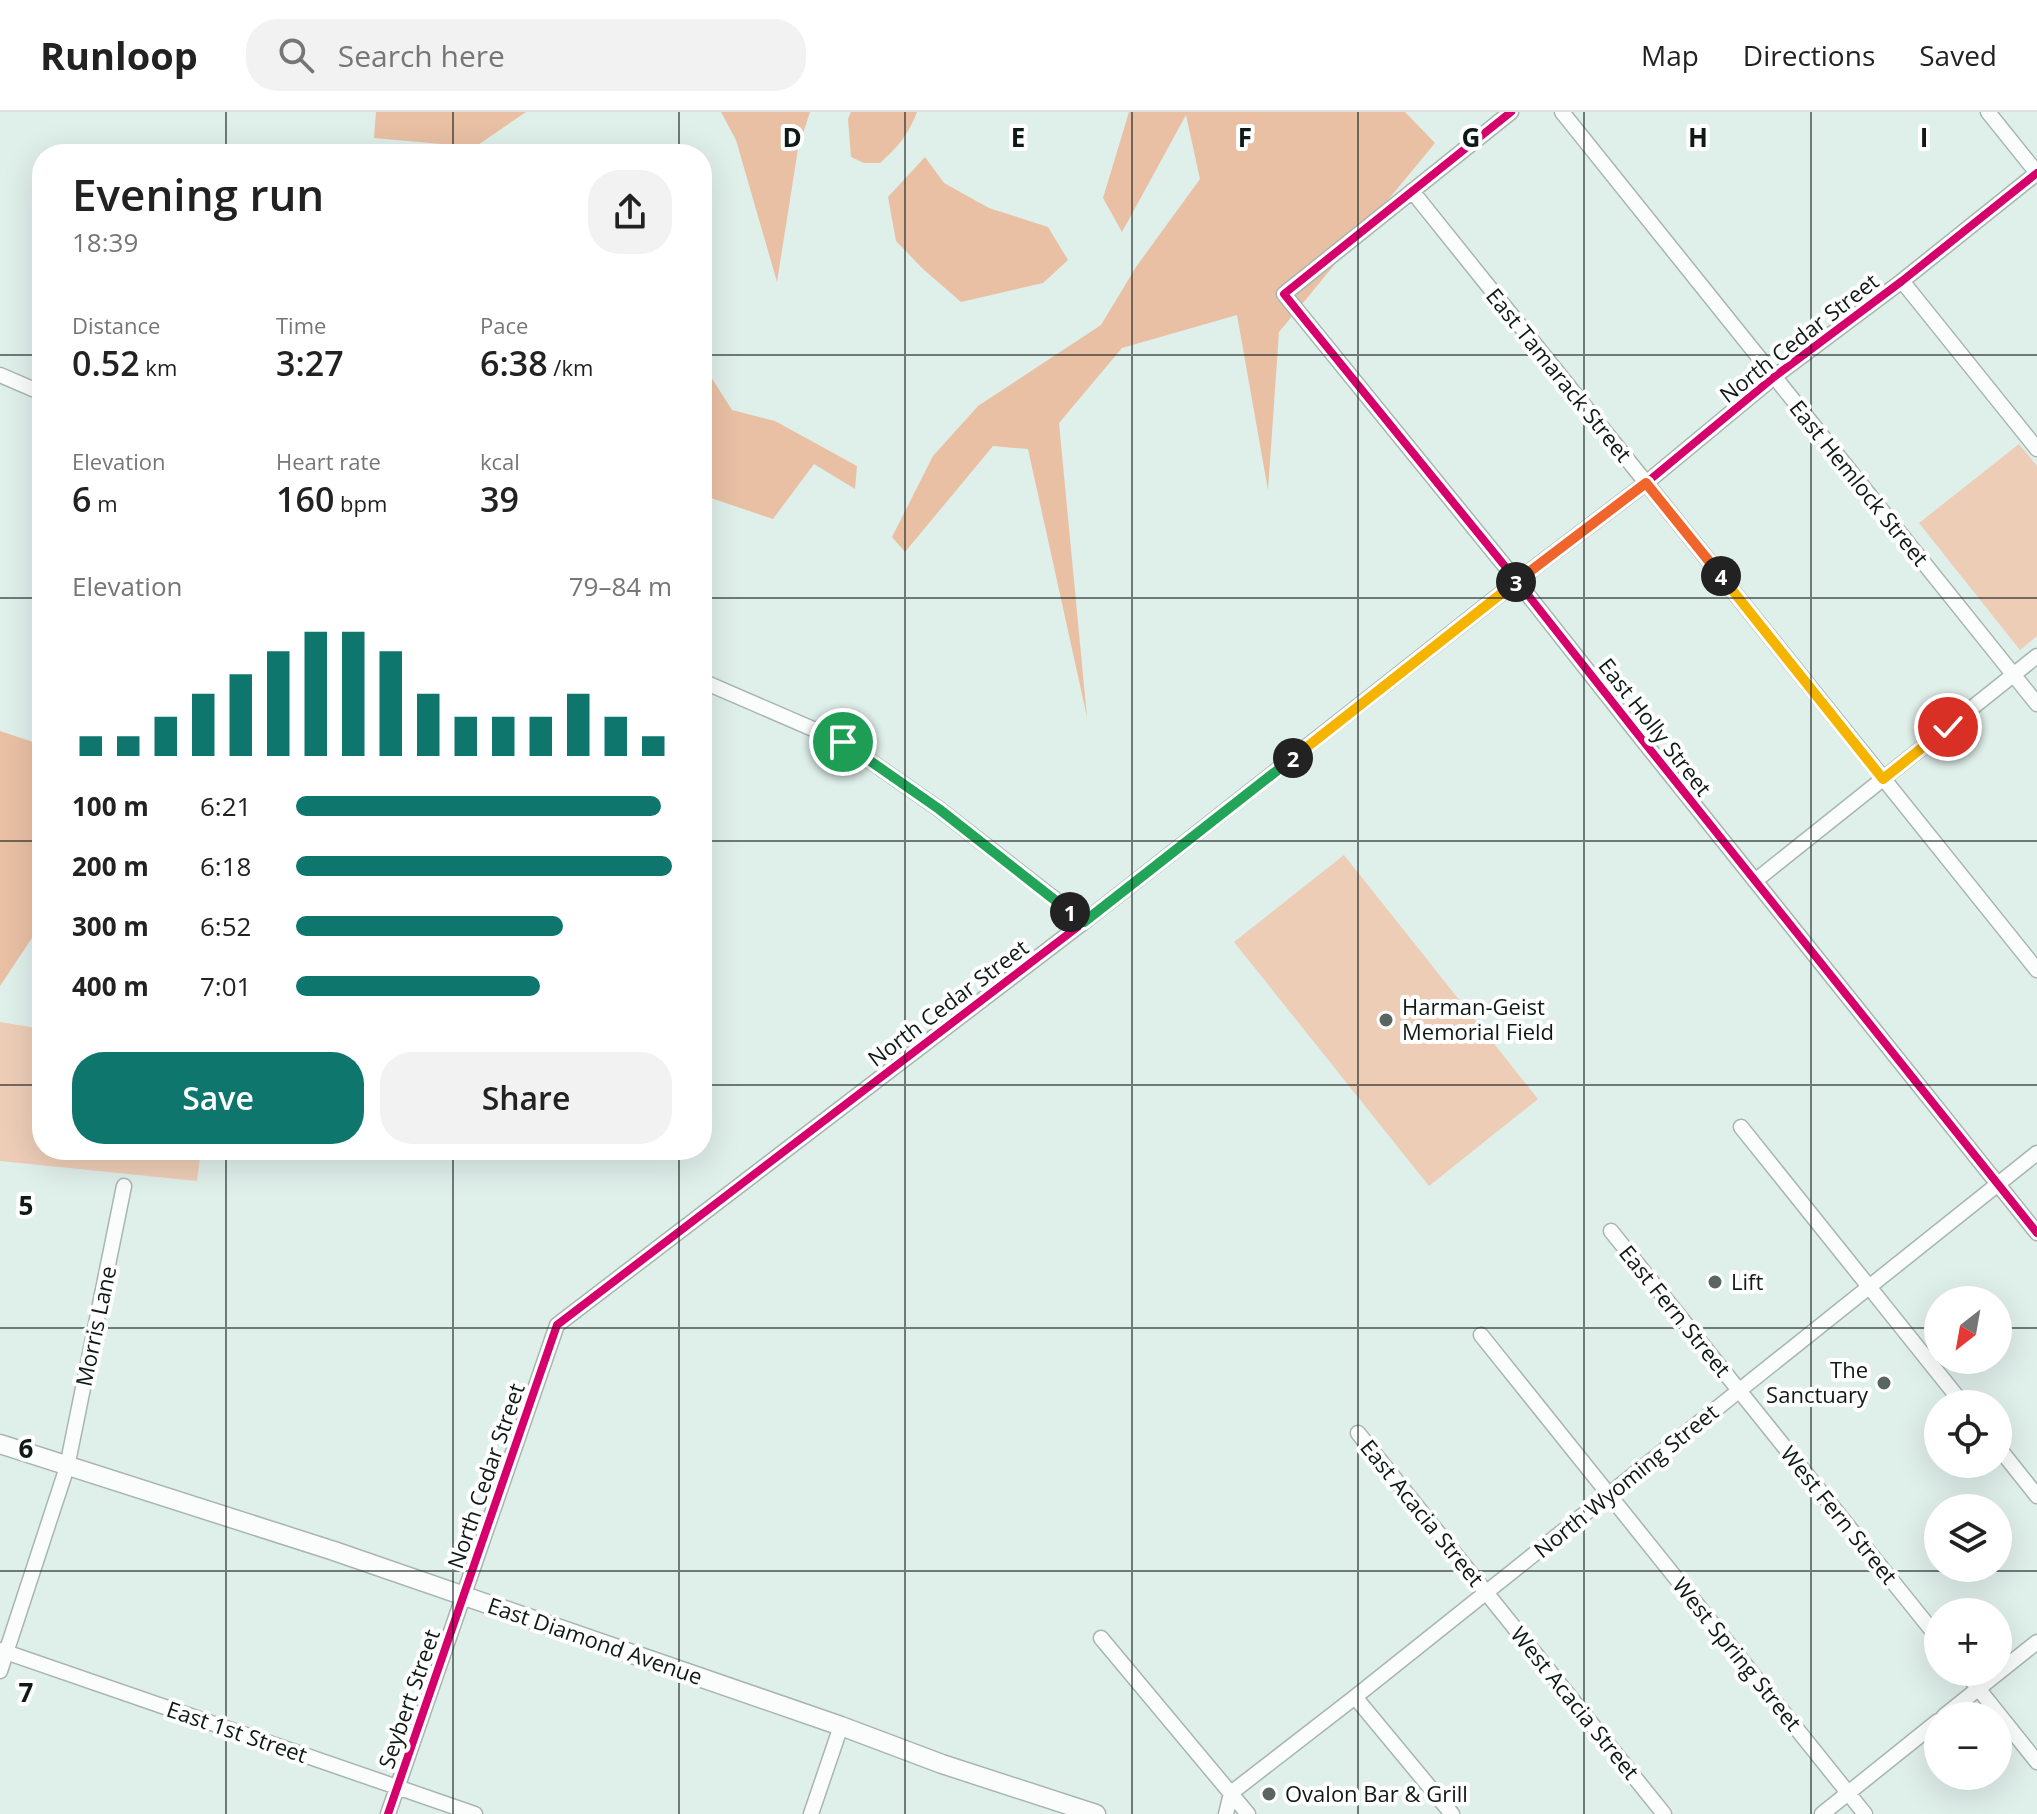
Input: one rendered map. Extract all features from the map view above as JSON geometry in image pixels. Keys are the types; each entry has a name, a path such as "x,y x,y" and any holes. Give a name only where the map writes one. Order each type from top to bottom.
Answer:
{"street":[{"path":"1412,191 1511,112"},
{"name":"East Hemlock Street","path":"1562,112 2037,704"},
{"path":"1988,112 2037,173"},
{"name":"North Cedar Street","path":"464,1596 557,1325 1084,922 2037,173"},
{"name":"East Holly Street","path":"1412,191 1284,294 2037,1233"},
{"name":"East Tamarack Street","path":"1412,191 2037,970"},
{"path":"1902,281 2037,449"},
{"path":"0,375 32,389"},
{"path":"1755,881 2037,656"},
{"path":"712,685 843,742 939,809 1084,922"},
{"path":"1741,1127 1952,1390"},
{"name":"North Wyoming Street","path":"1231,1793 2037,1153"},
{"name":"Morris Lane","path":"0,1671 3,1651 67,1467 124,1186"},
{"name":"East Fern Street","path":"1611,1231 1739,1391"},
{"name":"West Spring Street","path":"1481,1335 1865,1814"},
{"name":"West Fern Street","path":"1739,1391 1924,1621"},
{"name":"East Acacia Street","path":"1358,1433 1486,1593"},
{"name":"East Diamond Avenue","path":"0,1444 464,1596 942,1764 1096,1814"},
{"path":"2012,1465 2037,1496"},
{"name":"West Acacia Street","path":"1486,1593 1664,1814"},
{"name":"Seybert Street","path":"388,1814 464,1596"},
{"path":"1101,1638 1248,1814"},
{"path":"1962,1702 2037,1642"},
{"name":"East 1st Street","path":"3,1651 475,1814"},
{"path":"1976,1686 2037,1762"},
{"path":"1355,1697 1452,1814"},
{"path":"811,1814 841,1726"},
{"path":"1822,1814 1924,1732"},
{"path":"1226,1814 1231,1793"}],"shaded area":[{"path":"376,112 526,112 479,144 374,138"},
{"path":"721,112 810,112 798,149 777,282 736,140"},
{"path":"851,112 917,112 906,134 887,157 880,163 864,163 851,157 848,119"},
{"path":"1129,112 1405,112 1435,143 1279,332 1268,490 1237,315 1122,348 1059,423 1087,717 1028,449 993,446 905,552 892,537 933,456 978,406 1101,325 1136,267 1200,179 1186,115 1122,232 1103,198"},
{"path":"925,157 944,183 989,208 1048,227 1068,260 1043,283 961,302 896,241 888,197"},
{"path":"712,379 732,410 775,421 857,466 855,489 814,464 773,519 712,498"},
{"path":"2019,444 2037,466 2037,636 2020,650 1919,523"},
{"path":"0,731 32,742 32,938 0,986"},
{"name":"Harman-Geist Memorial Field","path":"1344,855 1538,1099 1429,1186 1234,942"},
{"path":"0,1022 32,1027 32,1160 200,1160 197,1181 0,1161"}],"cycle path":[{"path":"1511,112 1284,294 2037,1233"},
{"path":"388,1814 557,1325 1084,922 2037,173"}],"place":[{"name":"Harman-Geist Memorial Field","path":"1386,1020"},
{"name":"Lift","path":"1715,1282"},
{"name":"The Sanctuary","path":"1884,1383"},
{"name":"Ovalon Bar & Grill","path":"1269,1794"}],"route":[{"path":"843,742 939,809 1084,922 1646,483 1883,779 1948,727"}]}
